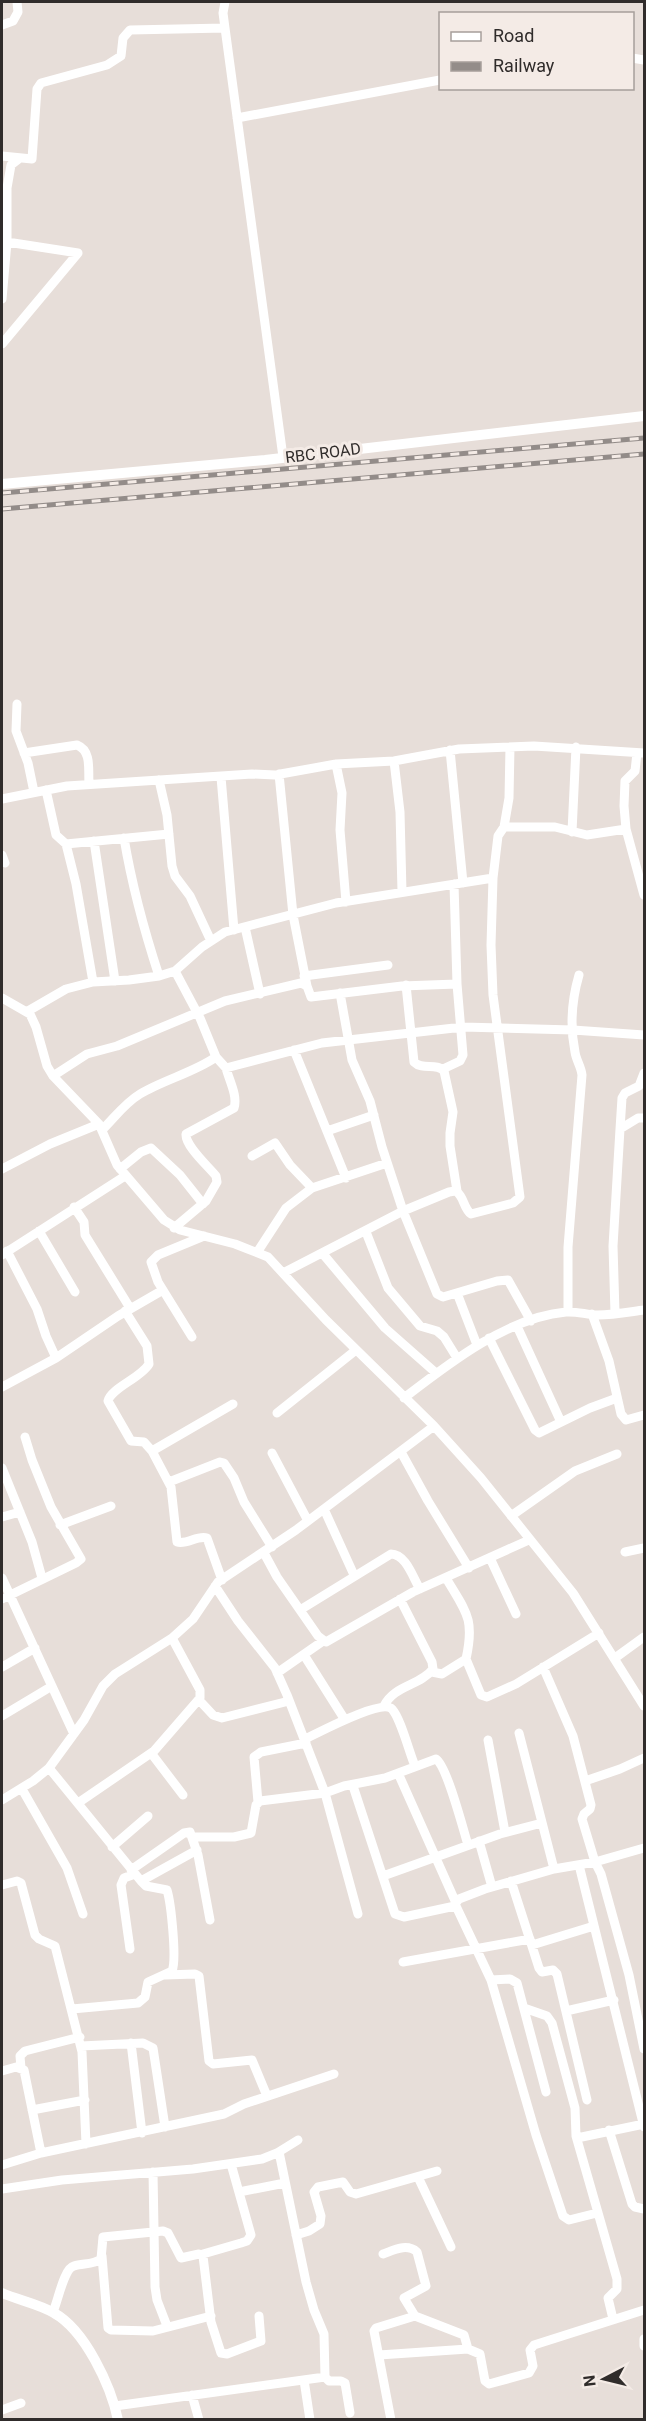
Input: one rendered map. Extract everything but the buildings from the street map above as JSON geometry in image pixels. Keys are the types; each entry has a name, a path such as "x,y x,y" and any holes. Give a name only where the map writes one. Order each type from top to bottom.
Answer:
{"street":[{"path":"2,25 14,21 18,12 17,2"},
{"path":"225,2 223,13 283,458"},
{"path":"2,156 32,159 37,89 40,83 107,65 121,56 123,38 130,30 225,28"},
{"path":"237,118 439,80"},
{"path":"2,299 7,242 7,188 11,165 20,158"},
{"path":"2,344 78,253 7,242"},
{"name":"RBC ROAD","path":"2,484 283,458 645,416"},
{"path":"17,704 16,731 34,792"},
{"path":"24,753 77,745 82,747 86,750 88,758 89,784"},
{"path":"443,1069 453,1112 450,1146 457,1191 471,1214 513,1203 520,1197 498,1027 491,945 493,878 498,836 504,827 509,798 510,747"},
{"path":"572,832 576,747"},
{"path":"2,799 89,784 279,774 336,764 394,761 450,750 576,747 641,753 634,771 625,782 626,829 645,895"},
{"path":"406,986 415,1064 443,1069 462,1059 457,984 459,883 450,750"},
{"path":"394,761 400,812 402,892"},
{"path":"336,764 342,793 340,830 346,902"},
{"path":"279,774 293,915 311,997 406,986 457,984"},
{"path":"221,777 234,930"},
{"path":"159,780 167,815 175,876 190,896 211,942"},
{"path":"46,790 56,835 66,844 76,884 93,982"},
{"path":"504,827 555,827 587,835 626,829"},
{"path":"66,844 169,834"},
{"path":"124,838 132,886 159,976"},
{"path":"94,841 115,981"},
{"path":"28,1011 66,989 93,982 159,976 175,971 225,932 346,902 493,878"},
{"path":"245,927 260,994"},
{"path":"53,1076 87,1054 117,1046 225,1001 388,964"},
{"path":"174,1228 203,1204 217,1182 216,1176 185,1140 186,1134 234,1108 236,1103 226,1068 216,1057 175,971"},
{"path":"568,1311 568,1247 582,1075 575,1055 573,1029 574,998 579,975"},
{"path":"340,993 352,1060 370,1101 402,1211 437,1294 443,1297 497,1281 508,1280 531,1321"},
{"path":"2,998 28,1011 33,1019 47,1066 53,1076 101,1127 111,1153 123,1173 164,1220 174,1228 258,1251 268,1257 482,1478 573,1593 645,1706"},
{"path":"226,1068 322,1043 459,1028 573,1029 645,1035"},
{"path":"294,1050 346,1178"},
{"path":"2,1169 50,1144 101,1127 140,1094 183,1072 208,1064 216,1057"},
{"path":"615,1313 613,1246 622,1098 625,1092 639,1086 645,1073"},
{"path":"327,1131 374,1115"},
{"path":"620,1129 638,1118 645,1118"},
{"path":"252,1156 275,1143 290,1165 312,1188"},
{"path":"56,1358 37,1309 4,1253 123,1173 141,1152 152,1148 180,1175 203,1204"},
{"path":"258,1251 286,1208 312,1188 387,1163"},
{"path":"283,1273 366,1232 402,1211 446,1193 457,1191"},
{"path":"74,1207 84,1222 86,1235 147,1346 149,1364 140,1374 109,1396 108,1401 131,1441 144,1442 152,1451 169,1482 173,1496 177,1542 182,1544 202,1536 207,1538 219,1583 238,1621 277,1673 325,1793 358,1914"},
{"path":"39,1231 75,1292"},
{"path":"366,1232 388,1288 420,1326 437,1331 444,1337 457,1358"},
{"path":"192,1337 163,1290 152,1268 152,1260 204,1236"},
{"path":"323,1254 385,1328 436,1373"},
{"path":"2,1388 56,1358 128,1310 163,1290"},
{"path":"457,1293 477,1345"},
{"path":"404,1398 457,1358 489,1338 549,1314 568,1311 592,1314 645,1310"},
{"path":"592,1314 609,1361 621,1414 626,1420 645,1415"},
{"path":"517,1326 561,1422"},
{"path":"489,1338 535,1430 539,1433 616,1398"},
{"path":"277,1413 356,1350"},
{"path":"152,1451 233,1404"},
{"path":"2,1798 22,1789 49,1768 74,1734 108,1680 172,1638 194,1619 219,1583 308,1521 434,1426"},
{"path":"6,1597 80,1560 60,1525 32,1461 25,1437"},
{"path":"401,1452 469,1568"},
{"path":"272,1453 308,1521"},
{"path":"511,1516 575,1471 617,1454"},
{"path":"169,1482 220,1462 224,1463 234,1478 244,1502 272,1547"},
{"path":"2,1468 20,1512 42,1578"},
{"path":"60,1525 111,1506"},
{"path":"324,1509 354,1575"},
{"path":"2,1517 20,1512"},
{"path":"277,1673 323,1641 329,1641 400,1599 529,1540"},
{"path":"625,1552 645,1548"},
{"path":"264,1553 300,1610 323,1641"},
{"path":"300,1610 384,1556 396,1554 402,1557 420,1589"},
{"path":"490,1558 516,1614"},
{"path":"2,1578 6,1597 35,1648 74,1734"},
{"path":"446,1578 471,1626 472,1633 466,1659 482,1695 486,1698 516,1684 599,1633"},
{"path":"400,1599 433,1665 432,1672"},
{"path":"615,1658 645,1637"},
{"path":"78,1803 152,1753 176,1729 199,1700 200,1690 172,1638"},
{"path":"2,1667 35,1648"},
{"path":"304,1654 345,1720"},
{"path":"193,1837 234,1837 251,1833 258,1802 254,1757 261,1752 305,1741 345,1720 384,1706 393,1693 432,1672 442,1674 466,1659"},
{"path":"543,1667 573,1736 591,1807 582,1820 601,1874 629,1976 645,2049"},
{"path":"2,1716 52,1686"},
{"path":"199,1700 213,1715 222,1718 289,1701"},
{"path":"384,1706 393,1711 414,1766"},
{"path":"519,1733 554,1869"},
{"path":"488,1740 505,1832"},
{"path":"152,1753 183,1795"},
{"path":"585,1781 645,1758"},
{"path":"258,1802 325,1793 398,1773 434,1760 440,1761 468,1845"},
{"path":"49,1768 146,1886 165,1889 168,1893 174,1967 172,1971 148,1982 145,1997 138,2003 72,2009"},
{"path":"398,1773 491,1980 536,2134 563,2216 569,2220 597,2213"},
{"path":"353,1786 393,1910 398,1916 404,1917 456,1904 459,1899 492,1887 554,1869 595,1862 645,1848"},
{"path":"22,1789 67,1868 83,1914"},
{"path":"112,1846 148,1816"},
{"path":"383,1876 505,1832 542,1823"},
{"path":"136,1875 184,1833 190,1832 197,1850 210,1920"},
{"path":"479,1841 492,1887"},
{"path":"130,1949 121,1885 124,1878 197,1850"},
{"path":"577,2138 644,2125 579,1865"},
{"path":"2,1885 17,1881 21,1883 35,1935 39,1940 55,1946 80,2042 86,2144"},
{"path":"511,1881 540,1970 556,1971 587,2100"},
{"path":"403,1962 476,1947 531,1942 594,1926"},
{"path":"165,1975 195,1974 199,1976 209,2061 213,2064 252,2060 267,2096"},
{"path":"491,1980 514,1980 518,1986 546,2092"},
{"path":"566,2011 614,2000"},
{"path":"524,2008 547,2016 552,2023 575,2108 577,2138 618,2286 608,2298 612,2319"},
{"path":"41,2153 25,2073 21,2068 20,2056 25,2051 80,2042 143,2043 153,2048 165,2127"},
{"path":"131,2043 142,2133"},
{"path":"2,2071 21,2068"},
{"path":"2,2165 41,2153 224,2114 244,2104 334,2074"},
{"path":"32,2110 85,2100"},
{"path":"609,2130 632,2204 645,2209"},
{"path":"2,2189 52,2181 262,2159 298,2140"},
{"path":"279,2152 311,2299 324,2334 325,2377 329,2381 345,2383 350,2413"},
{"path":"211,2316 145,2332 108,2328 102,2242 106,2236 154,2231 168,2233 182,2258 241,2243 250,2238 249,2225 231,2164"},
{"path":"296,2235 320,2224 321,2216 314,2192 318,2187 343,2182 350,2192 356,2194 437,2171"},
{"path":"153,2172 154,2287 167,2326"},
{"path":"418,2176 451,2247"},
{"path":"239,2192 285,2183"},
{"path":"383,2254 404,2247 413,2248 417,2252 426,2286 404,2298 415,2316 464,2336 468,2349"},
{"path":"203,2254 211,2316 218,2348 223,2354 261,2341 259,2316"},
{"path":"53,2312 69,2268 96,2263 102,2256"},
{"path":"2,2293 53,2312 64,2319 81,2339 101,2373 115,2406 118,2420"},
{"path":"379,2355 468,2349 480,2354 485,2381 491,2384 529,2373 533,2366 530,2350 534,2345 645,2310"},
{"path":"391,2420 375,2330 415,2316"},
{"path":"645,2339 645,2346"},
{"path":"115,2406 325,2377"},
{"path":"304,2380 310,2420"},
{"path":"192,2395 199,2420"},
{"path":"2,2410 21,2403"}],"railway":[{"path":"2,493 644,438"},
{"path":"2,509 644,454"}]}
